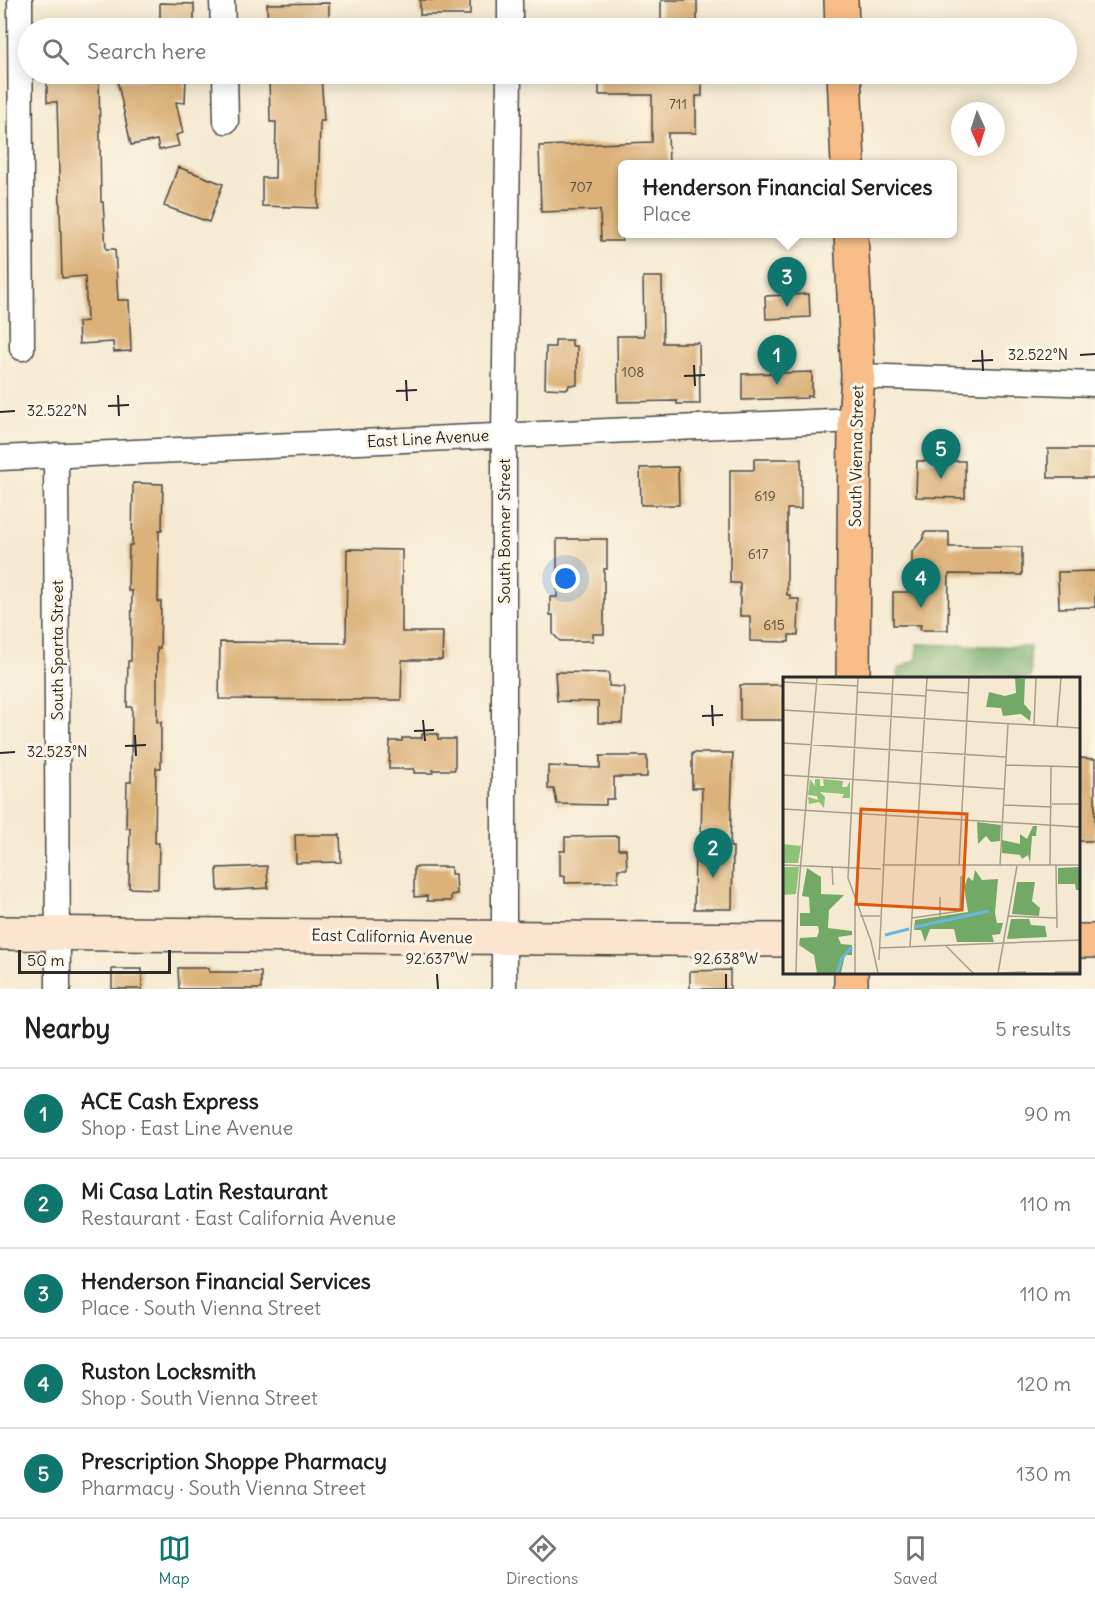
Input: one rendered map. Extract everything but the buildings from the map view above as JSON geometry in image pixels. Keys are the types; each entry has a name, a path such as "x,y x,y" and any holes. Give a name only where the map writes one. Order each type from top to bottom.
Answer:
{"main road":[{"path":"841,0 842,18"},
{"path":"844,84 848,160"},
{"name":"South Vienna Street","path":"851,238 858,376 855,420 853,677"},
{"name":"East California Avenue","path":"0,933 783,940"},
{"path":"850,989 851,974"}],"street":[{"path":"20,0 20,18"},
{"path":"222,0 223,18"},
{"path":"510,0 510,18"},
{"path":"20,84 22,348"},
{"path":"225,84 226,121"},
{"name":"South Bonner Street","path":"504,989 504,434 509,84"},
{"path":"858,376 1095,384"},
{"name":"East Line Avenue","path":"0,458 855,420"},
{"name":"South Sparta Street","path":"56,455 58,989"}],"green space":[{"path":"917,644 1030,647 1031,677 898,677 899,668 917,659"}],"place":[{"name":"Henderson Financial Services","path":"787,307"},
{"name":"ACE Cash Express","path":"777,385"},
{"name":"Prescription Shoppe Pharmacy","path":"941,479"},
{"name":"Ruston Locksmith","path":"921,608"},
{"name":"Mi Casa Latin Restaurant","path":"713,878"}]}
